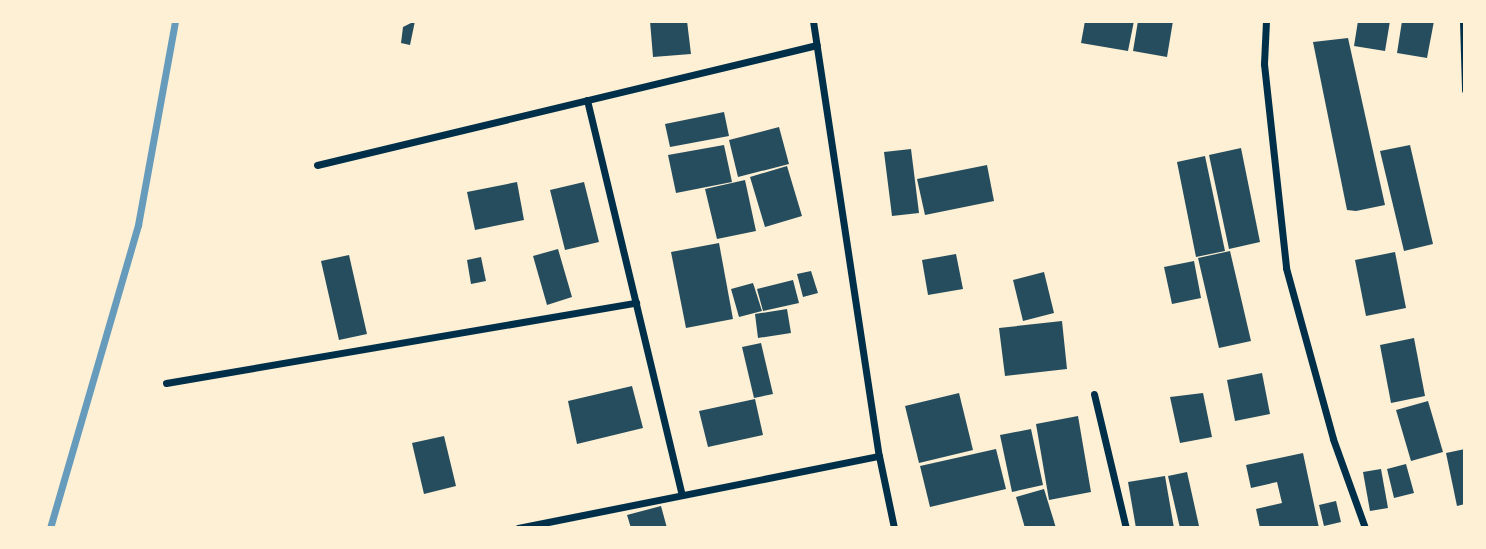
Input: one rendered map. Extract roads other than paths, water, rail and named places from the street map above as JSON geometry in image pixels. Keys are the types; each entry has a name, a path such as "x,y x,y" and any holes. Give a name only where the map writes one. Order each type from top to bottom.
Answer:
{"street":[{"path":"813,21 879,456 894,528"},
{"path":"1266,21 1264,64 1286,268 1333,439 1366,528"},
{"path":"1463,21 1465,90"},
{"path":"317,165 817,45"},
{"path":"587,100 682,495"},
{"path":"166,383 636,303"},
{"path":"1094,394 1126,528"},
{"path":"518,528 879,456"}],"waterway":[{"path":"50,528 138,225 175,21"}]}
